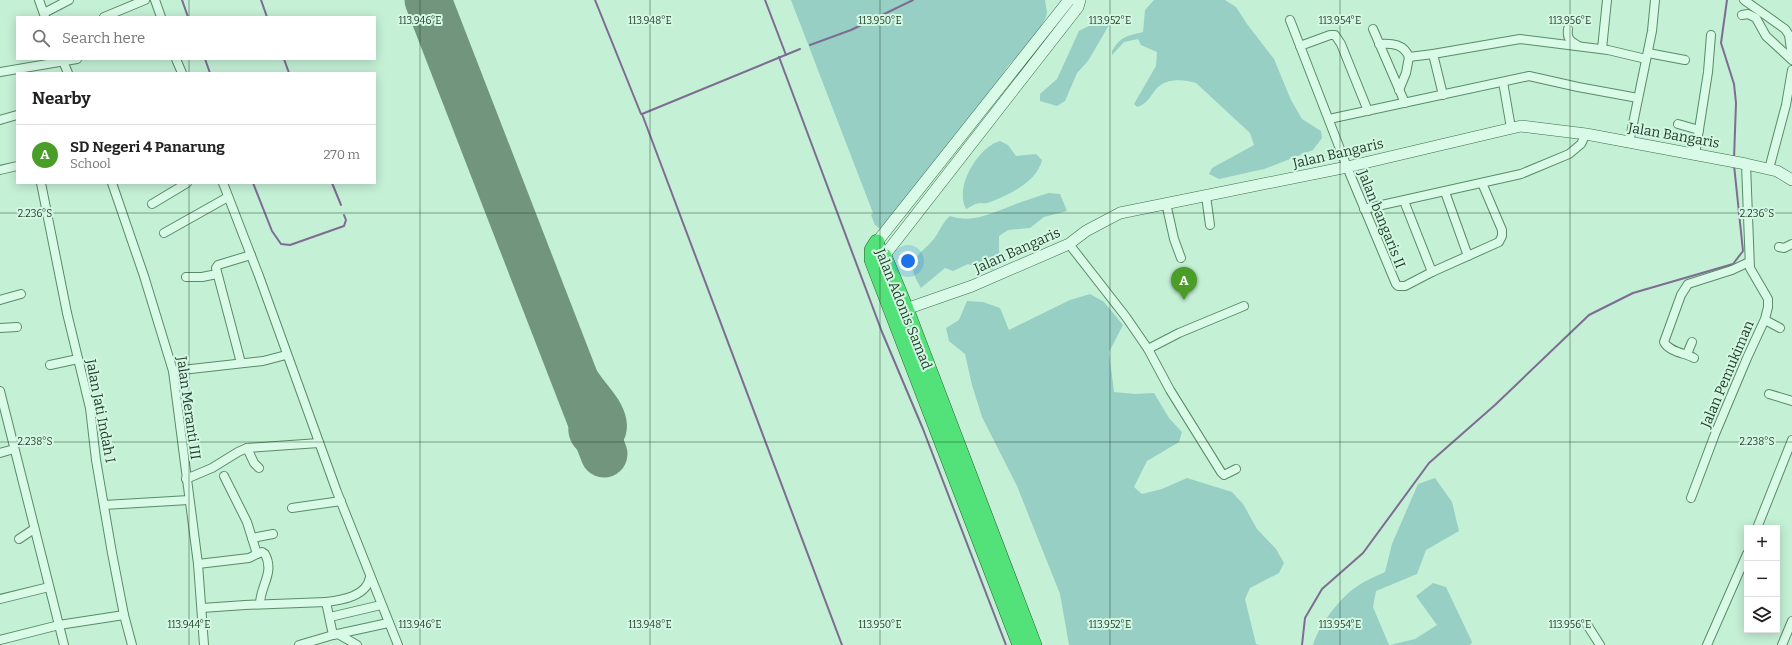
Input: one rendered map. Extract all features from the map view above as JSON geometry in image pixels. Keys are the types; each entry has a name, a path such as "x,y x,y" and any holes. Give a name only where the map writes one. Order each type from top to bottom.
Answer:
{"highway":[{"name":"Jalan Adonis Samad","path":"1020,645 950,444 906,309 880,249 872,250 872,260 950,444 1034,645"}],"street":[{"path":"39,0 45,15 69,0"},
{"path":"106,16 145,0"},
{"path":"155,0 161,16"},
{"path":"880,249 1069,0"},
{"path":"880,249 1078,7 1080,0"},
{"path":"1602,49 1607,0"},
{"path":"1629,143 1652,31 1655,0"},
{"path":"1744,0 1785,29 1789,35 1792,58"},
{"path":"1742,15 1748,14 1756,18 1766,36 1792,58"},
{"name":"Jalan bangaris II","path":"1290,20 1347,167 1398,286 1405,286 1432,272 1499,242 1502,236 1502,230 1482,183"},
{"path":"1568,29 1568,38 1580,46"},
{"path":"1373,30 1405,103"},
{"path":"1300,46 1330,35 1335,35 1341,44 1368,111"},
{"path":"1694,155 1708,72 1710,35"},
{"path":"1409,57 1520,39 1685,60"},
{"path":"1379,44 1396,44 1407,52 1409,57 1406,73 1399,90"},
{"path":"1433,54 1443,95"},
{"path":"0,72 17,72 62,60 68,72"},
{"path":"176,60 182,72"},
{"path":"1769,169 1786,105 1792,70"},
{"path":"1329,119 1524,77 1537,77 1578,87 1638,98"},
{"path":"1503,82 1511,128"},
{"path":"0,120 16,115"},
{"path":"1678,124 1699,130"},
{"name":"Jalan Bangaris","path":"906,309 972,286 1069,244 1086,231 1115,215 1347,167 1511,128 1530,126 1586,134 1738,162 1784,174 1792,180"},
{"path":"1364,208 1445,192 1521,174 1562,158 1577,148 1586,134"},
{"name":"Jalan Pemukiman","path":"1691,498 1747,358 1765,320 1768,307 1768,299 1751,271 1749,262 1738,162"},
{"path":"0,170 16,166"},
{"name":"Jalan Jati Indah I","path":"41,184 67,313 90,408 95,454 104,505 124,615 132,645"},
{"name":"Jalan Meranti III","path":"112,184 144,276 173,371 198,564 204,645"},
{"path":"152,204 185,184"},
{"path":"223,184 251,255 319,443 388,623 398,645"},
{"path":"1445,192 1468,256"},
{"path":"1206,196 1210,225"},
{"path":"164,233 228,197"},
{"path":"1404,200 1432,272"},
{"path":"1166,204 1174,239 1181,258"},
{"path":"1069,244 1126,317 1148,349 1170,390 1220,472 1224,475 1236,469"},
{"path":"1780,247 1792,244"},
{"path":"241,363 216,268 218,265 251,255"},
{"path":"1692,342 1691,356 1671,349 1664,342 1684,289 1693,281 1710,277 1749,262"},
{"path":"186,277 202,277 217,274"},
{"path":"0,300 21,294"},
{"path":"1148,349 1179,333 1244,306"},
{"path":"1765,320 1780,328"},
{"path":"0,328 17,327"},
{"path":"173,371 263,361 286,355"},
{"path":"50,365 78,359"},
{"path":"0,392 64,645"},
{"path":"1770,394 1792,401"},
{"path":"1758,525 1792,440"},
{"path":"186,479 212,468 246,448 319,443"},
{"path":"246,448 254,463 259,468"},
{"path":"0,453 14,449"},
{"path":"224,476 247,522 257,554"},
{"path":"104,505 189,500"},
{"path":"292,508 341,501"},
{"path":"19,539 34,529"},
{"path":"252,538 273,534"},
{"path":"198,564 249,558 262,552 265,554 269,571 266,583 260,596 260,604"},
{"path":"1707,645 1744,561"},
{"path":"202,608 326,602 344,599 364,590 368,584 370,576"},
{"path":"0,599 49,587"},
{"path":"326,602 336,634 357,645"},
{"path":"330,617 381,605"},
{"path":"0,640 59,625 124,615"},
{"path":"1782,645 1792,621"},
{"path":"299,645 336,634 388,623"},
{"path":"1586,623 1600,645"}],"shaded area":[{"path":"791,0 1045,0 1047,12 1046,17 1035,37 1008,66 981,107 884,227 879,228 875,225 871,215 873,213"},
{"path":"1154,0 1225,0 1236,7 1274,59 1291,100 1302,119 1321,131 1322,138 1313,150 1264,169 1219,179 1209,174 1212,168 1254,145 1250,133 1196,83 1181,80 1165,82 1157,88 1146,102 1137,107 1134,104 1156,66 1157,52 1141,45 1138,39 1124,42 1112,55 1112,51 1118,42 1125,37 1143,32 1145,10"},
{"path":"1098,21 1107,22 1109,25 1088,61 1077,73 1065,101 1057,106 1040,101 1040,94 1057,79 1079,31"},
{"path":"1000,141 1008,145 1016,156 1036,154 1042,160 1039,168 1021,187 1005,196 989,203 980,203 966,209 963,200 963,190 970,169 976,159 984,151"},
{"path":"1049,193 1060,194 1067,211 1044,217 1030,228 1008,230 999,236 999,251 1002,257 992,270 983,270 968,264 953,271 945,268 921,288 914,274 914,261 930,244 950,216 967,219 976,218"},
{"path":"1090,294 1104,302 1123,325 1109,352 1114,392 1135,394 1154,393 1169,418 1182,432 1179,442 1147,461 1134,487 1142,494 1162,489 1187,478 1232,492 1243,504 1257,529 1276,549 1284,563 1279,573 1250,588 1245,599 1256,644 1259,645 1069,645 1060,594 1017,486 982,417 972,385 965,354 949,341 946,328 959,320 967,301 983,302 1000,308 1009,330 1070,300"},
{"path":"1435,478 1452,502 1459,531 1426,550 1417,574 1376,591 1373,607 1389,645 1313,645 1319,630 1334,608 1346,595 1368,580 1385,572 1392,544 1418,484"},
{"path":"1433,583 1446,587 1472,642 1470,645 1390,645 1415,639 1437,625 1416,596"}],"waterway":[{"path":"182,0 188,16"},
{"path":"261,0 267,16"},
{"path":"595,0 641,114"},
{"path":"765,0 786,55"},
{"path":"810,45 851,30 913,0"},
{"path":"1727,0 1721,43 1734,84 1736,103 1734,159"},
{"path":"800,49 642,114 842,645"},
{"path":"779,57 882,332 923,429 1006,645"},
{"path":"205,60 210,72"},
{"path":"284,60 289,72"},
{"path":"1302,645 1305,618 1322,589 1363,553 1429,463 1495,405 1589,315 1633,293 1733,264 1743,251 1734,165"},
{"path":"253,184 272,231 281,244 290,245 344,226 346,220 344,215"},
{"path":"332,184 341,205"}],"taxiway":[{"path":"556,330 608,401 616,416 616,433 608,445 595,448 590,447 582,441 578,432 578,427 581,419 587,412"}],"runway":[{"path":"428,0 604,454"}],"place":[{"name":"SD Negeri 4 Panarung","path":"1184,300"}]}
